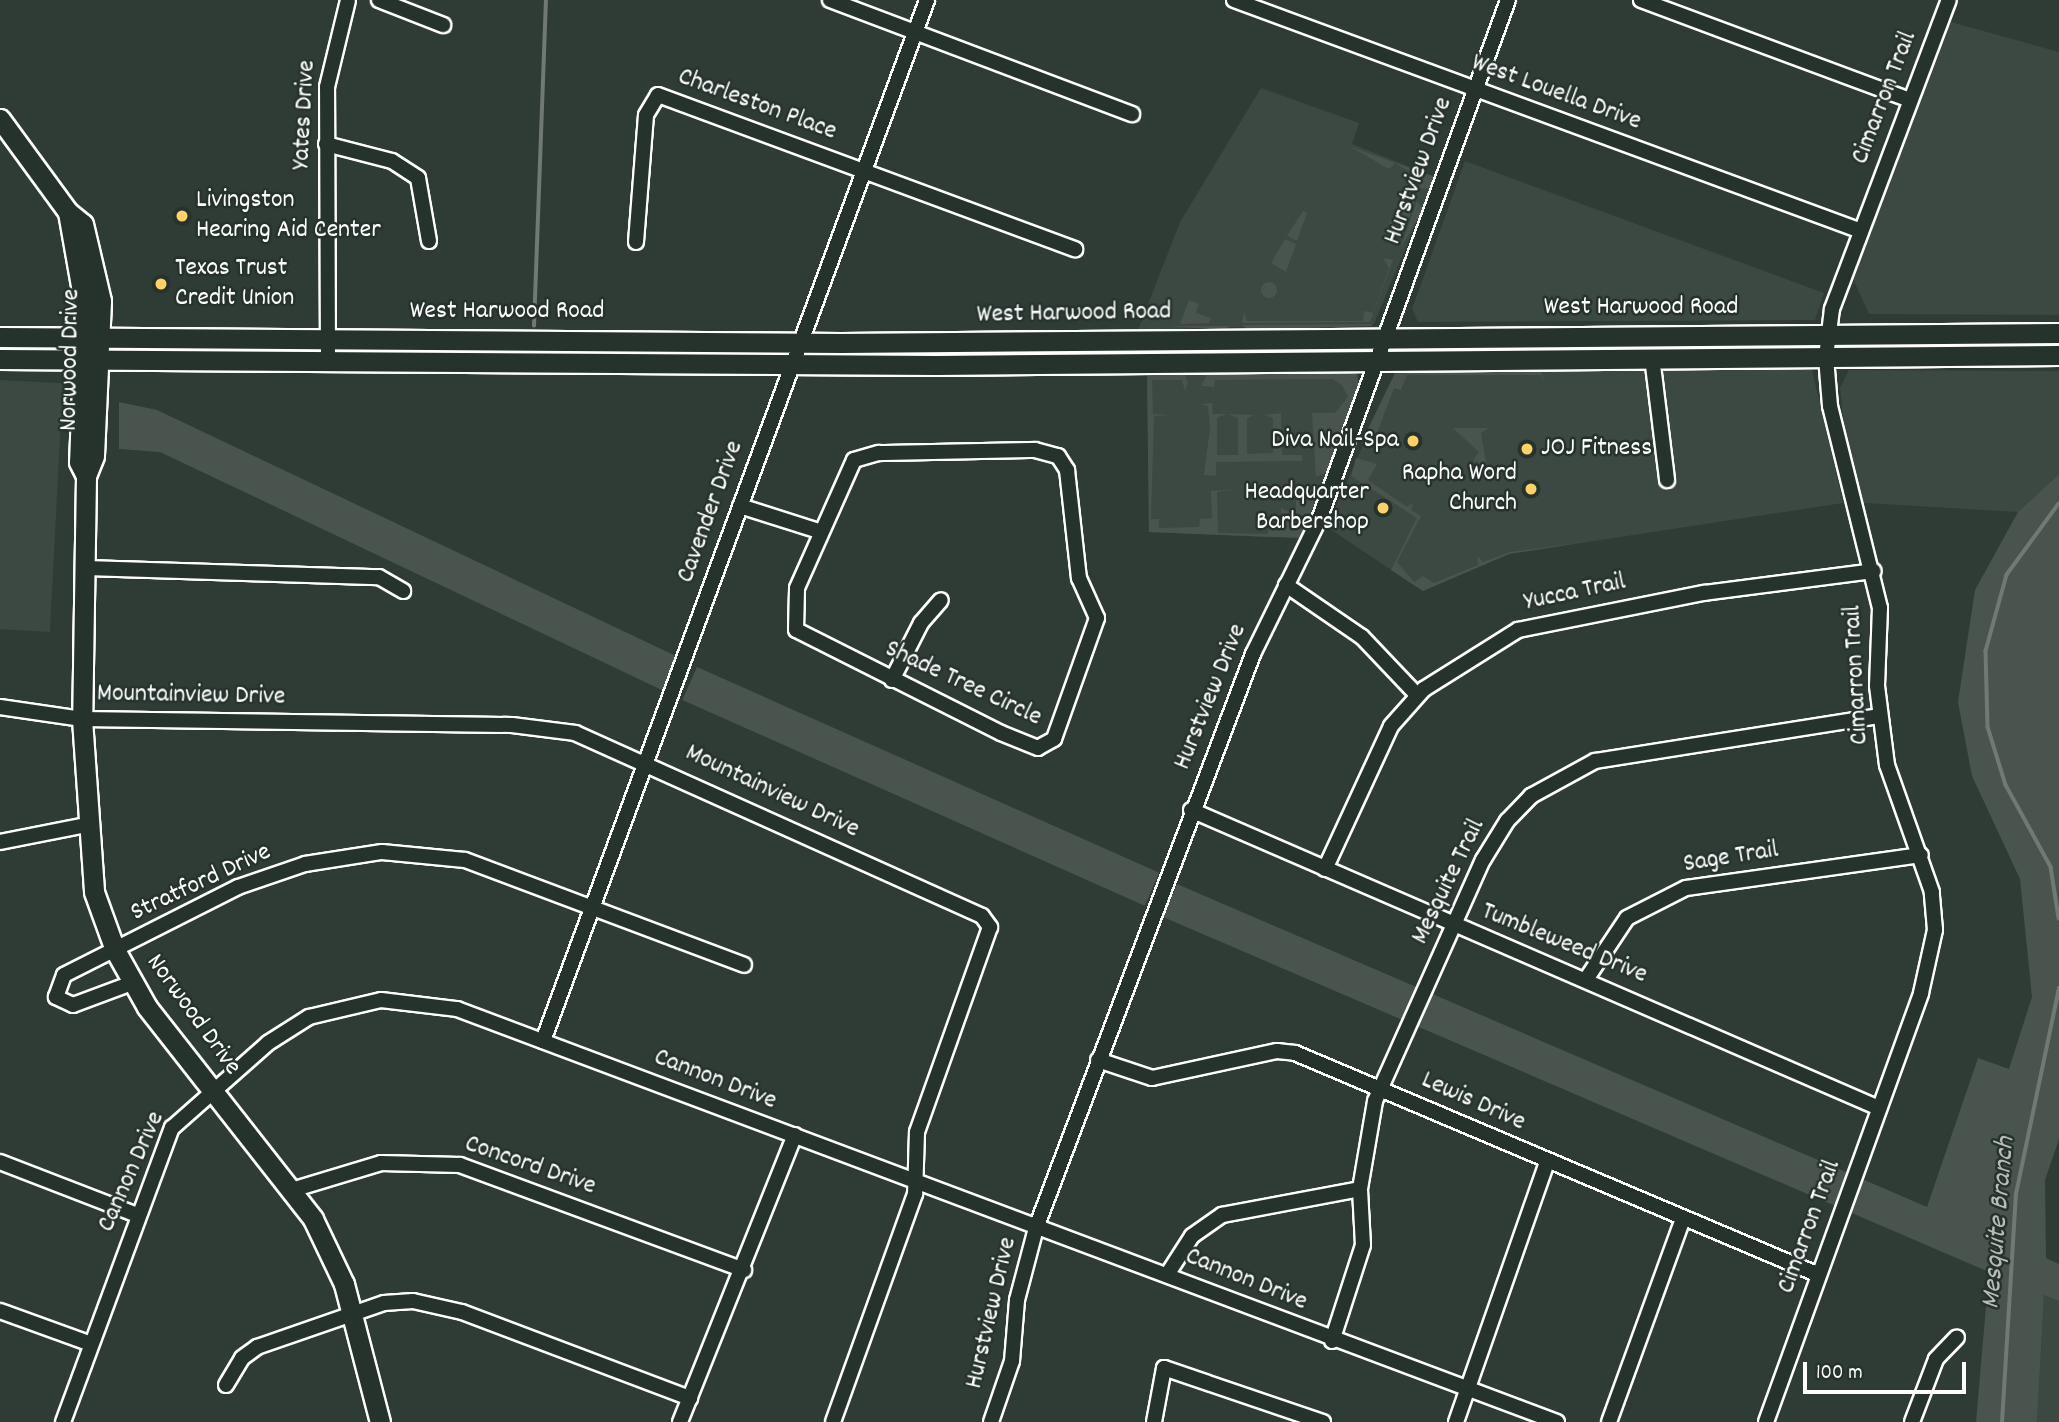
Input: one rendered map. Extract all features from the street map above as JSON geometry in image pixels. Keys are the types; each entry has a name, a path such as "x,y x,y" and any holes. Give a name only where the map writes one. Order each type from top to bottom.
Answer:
{"main road":[{"name":"Norwood Drive","path":"0,118 68,212 92,338 94,456 86,476 82,719 86,825 94,892 115,950 132,983 295,1189 333,1257 354,1314 380,1422"},
{"name":"West Harwood Road","path":"0,337 799,342 2059,333"},
{"name":"West Harwood Road","path":"0,359 791,364 2059,355"}],"street":[{"name":"Yates Drive","path":"328,361 326,144 330,63 348,0"},
{"path":"379,0 443,25"},
{"path":"830,0 914,34 1132,114"},
{"name":"Cavender Drive","path":"543,1041 927,0"},
{"name":"West Louella Drive","path":"1234,0 1861,231"},
{"name":"Hurstview Drive","path":"991,1422 1012,1361 1017,1300 1036,1228 1191,810 1286,585 1320,516 1508,0"},
{"path":"1641,0 1910,100"},
{"name":"Cimarron Trail","path":"1766,1422 1921,993 1936,930 1921,855 1887,765 1879,716 1874,571 1830,406 1826,357 1827,333 1861,231 1949,0"},
{"name":"Charleston Place","path":"636,242 646,116 658,95 863,170"},
{"path":"326,144 392,161 418,178 429,241"},
{"path":"863,170 1076,249"},
{"path":"1651,357 1667,480"},
{"name":"Shade Tree Circle","path":"1035,450 1058,456 1067,470 1079,578 1097,618 1097,634 1054,739 1038,748 892,680 796,630 793,607 819,531 844,474 859,457 1035,450"},
{"path":"740,506 819,531"},
{"path":"86,568 379,577 403,591"},
{"name":"Yucca Trail","path":"1325,869 1372,759 1417,695 1486,649 1547,620 1874,571"},
{"path":"1286,585 1362,637 1417,695"},
{"path":"892,680 921,623 941,600"},
{"name":"Mountainview Drive","path":"0,707 82,719 512,725 575,733 646,761 990,923 917,1132 918,1182 833,1422"},
{"name":"Mesquite Trail","path":"1332,1341 1363,1245 1360,1189 1364,1142 1381,1088 1453,925 1507,821 1531,796 1595,761 1879,716"},
{"name":"Tumbleweed Drive","path":"1191,810 1453,925 1587,978 1879,1108"},
{"path":"0,842 86,825"},
{"name":"Stratford Drive","path":"132,983 73,1005 56,996 64,975 238,887 353,854 441,855 592,907 744,965"},
{"name":"Sage Trail","path":"1587,978 1627,918 1686,888 1921,855"},
{"name":"Cannon Drive","path":"63,1422 137,1215 172,1128 213,1087 309,1017 359,1003 412,1000 457,1009 1167,1275 1332,1341 1557,1422"},
{"name":"Lewis Drive","path":"1098,1060 1153,1078 1277,1051 1381,1088 1547,1162 1819,1275"},
{"path":"680,1422 744,1270 794,1135"},
{"path":"0,1162 137,1215"},
{"path":"1456,1422 1547,1162"},
{"name":"Concord Drive","path":"295,1189 381,1163 460,1165 744,1270"},
{"path":"1167,1275 1192,1236 1222,1215 1360,1189"},
{"path":"1609,1422 1683,1219"},
{"path":"226,1385 246,1353 384,1303 428,1302 690,1398"},
{"path":"0,1311 91,1344"},
{"path":"1912,1422 1936,1359 1957,1337"},
{"path":"1154,1422 1164,1368 1323,1422"}],"shaded area":[{"path":"1951,22 2059,52 2059,315 1869,314 1853,279"},
{"path":"1261,88 1359,123 1352,144 1435,177 1374,324 1138,330 1180,222"},
{"path":"1351,147 1435,177 1431,189 1419,188 1422,179 1395,163 1389,169"},
{"path":"1465,161 1824,293 1815,320 1418,322 1412,309"},
{"path":"1405,197 1415,202 1403,232 1389,223"},
{"path":"1417,201 1423,210 1400,249"},
{"path":"1303,211 1307,213 1297,241 1287,236"},
{"path":"1285,239 1296,244 1286,272 1271,263"},
{"path":"1383,258 1393,260 1370,322 1242,323 1244,312 1247,321 1363,321 1364,311 1373,313 1389,268"},
{"path":"1266,282 1272,282 1277,290 1275,296 1266,298 1261,293 1261,287"},
{"path":"1189,300 1199,304 1196,313 1211,318 1209,323 1180,324"},
{"path":"1371,324 1373,326 1248,330 1242,325"},
{"path":"1167,326 1229,326 1225,330"},
{"path":"1540,368 1545,383 1541,375 1407,375 1401,390 1394,388 1374,441 1380,448 1361,443 1396,371"},
{"path":"1348,370 1357,374 1359,386 1300,538 1149,532 1147,372"},
{"path":"1348,370 1357,374 1359,386 1327,472 1316,477 1312,413 1335,413 1348,397 1342,385 1333,379 1215,380 1214,387 1201,386 1209,371"},
{"path":"1812,370 1843,503 1509,554 1423,591 1327,527 1396,371"},
{"path":"1849,370 2059,371 2059,474 2018,512 1864,503 1844,426 1840,388"},
{"path":"1147,372 1184,372 1188,382 1185,391 1182,380 1152,380 1153,414 1171,415 1154,416 1151,519 1159,519 1159,528 1199,527 1200,519 1212,518 1211,491 1236,489 1217,492 1218,533 1268,534 1269,525 1281,524 1281,508 1296,515 1296,490 1312,489 1316,500 1300,538 1149,532"},
{"path":"0,380 63,383 50,632 0,629"},
{"path":"119,402 157,410 678,657 664,691 160,452 119,449"},
{"path":"1212,403 1213,414 1226,414 1217,418 1217,455 1238,455 1238,418 1228,414 1255,415 1247,418 1247,454 1273,453 1273,418 1264,415 1281,413 1282,455 1302,455 1302,461 1216,462 1216,476 1204,475 1210,428 1208,406 1200,404"},
{"path":"1453,428 1489,428 1481,433 1487,468 1495,473 1485,474 1473,460 1479,452"},
{"path":"1356,458 1377,464 1368,480 1407,507 1413,503 1411,510 1421,516 1397,562 1414,582 1423,576 1434,583 1478,565 1477,556 1483,562 1510,552 1586,542 1509,554 1423,591 1391,570 1417,518 1351,476"},
{"path":"2059,474 2059,1139 2045,1180 2046,1258 2059,1264 2059,1301 2044,1295 2037,1422 1976,1422 1989,1272 1163,917 1177,884 1927,1207 1978,1058 2009,1069 2032,997 2020,879 1972,776 1958,702 1975,590 2018,512"},
{"path":"697,667 1159,873 1145,906 682,700"},
{"path":"2044,1295 2059,1301 2059,1422 2037,1422"}],"waterway":[{"path":"534,326 546,0"},
{"name":"Mesquite Branch","path":"2059,504 2007,575 1986,651 1988,727 2006,785 2051,867 2059,918"},
{"name":"Mesquite Branch","path":"2002,1422 2016,1194 2059,988"}],"place":[{"name":"Livingston Hearing Aid Center","path":"182,216"},
{"name":"Texas Trust Credit Union","path":"161,284"},
{"name":"Diva Nail-Spa","path":"1413,441"},
{"name":"JOJ Fitness","path":"1527,449"},
{"name":"Rapha Word Church","path":"1531,489"},
{"name":"Headquarter Barbershop","path":"1383,508"}]}
